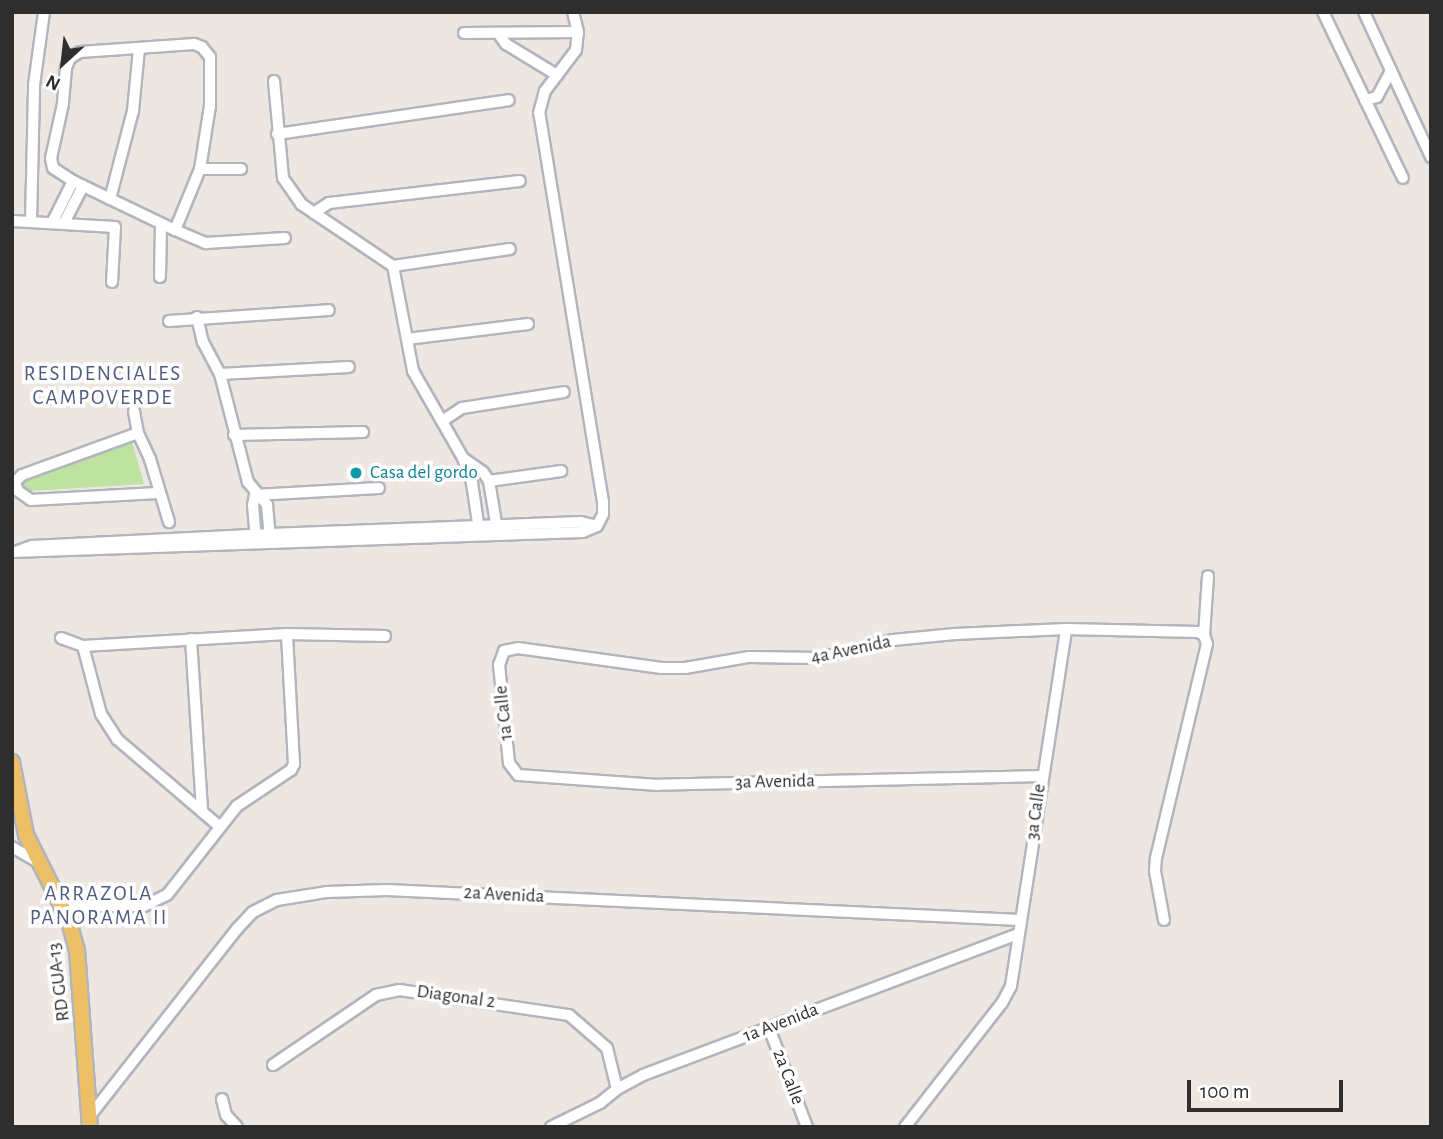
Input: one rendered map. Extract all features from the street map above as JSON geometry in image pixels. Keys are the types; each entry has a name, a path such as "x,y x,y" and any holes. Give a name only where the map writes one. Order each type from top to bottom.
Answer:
{"main road":[{"name":"RD GUA-13","path":"12,762 20,817 36,860 62,905 77,950 90,1122"}],"street":[{"path":"31,222 34,85 44,12"},
{"path":"13,550 497,530 583,532 597,526 604,509 539,113 545,92 572,55 578,32 573,12"},
{"path":"1323,12 1404,178"},
{"path":"1364,12 1431,157"},
{"path":"464,33 578,32"},
{"path":"498,33 506,44 557,75"},
{"path":"175,230 200,169 210,106 210,57 202,47 194,44 80,52 71,58 66,68 63,104 51,158 53,168 110,199 161,224 175,230 206,243 285,239"},
{"path":"110,199 133,111 139,49"},
{"path":"1365,100 1377,97 1391,71"},
{"path":"274,81 283,178 301,204 393,266 510,250"},
{"path":"277,134 509,100"},
{"path":"200,169 241,169"},
{"path":"314,213 330,203 520,181"},
{"path":"58,223 78,183"},
{"path":"12,221 115,227 113,282"},
{"path":"160,277 161,224"},
{"path":"393,266 413,372 463,458 472,483 479,531"},
{"path":"170,321 197,317 329,310"},
{"path":"197,317 203,342 220,374 248,482 256,495 267,505 270,539"},
{"path":"407,339 528,324"},
{"path":"220,374 349,367"},
{"path":"442,421 462,408 564,392"},
{"path":"134,411 138,433 150,459 158,493 169,522"},
{"path":"234,435 363,432"},
{"path":"138,433 22,475 14,487 31,500 158,493"},
{"path":"463,458 483,472 489,481 497,530"},
{"path":"489,481 561,471"},
{"path":"256,495 379,488"},
{"path":"256,495 253,505 256,540"},
{"path":"1164,920 1155,872 1156,858 1207,644 1204,635 1208,576"},
{"name":"4a Avenida","path":"502,655 504,651 518,648 662,668 685,668 749,657 820,658 893,640 930,637 1066,629 1198,632 1204,635"},
{"name":"3a Calle","path":"905,1127 1007,995 1066,629"},
{"path":"62,905 144,906 167,895 237,806 291,770 294,765 287,634"},
{"path":"61,638 83,646 287,634 385,636"},
{"path":"191,639 202,810"},
{"path":"83,646 101,714 117,739 219,826"},
{"name":"1a Calle","path":"502,655 499,664 512,770"},
{"name":"3a Avenida","path":"512,770 527,776 659,785 1041,776"},
{"path":"12,847 36,860"},
{"name":"2a Avenida","path":"90,1122 237,929 253,912 276,901 327,892 387,890 1020,920"},
{"name":"1a Avenida","path":"551,1127 600,1103 617,1089 643,1075 1018,934"},
{"name":"Diagonal 2","path":"273,1065 376,995 399,990 569,1015 607,1048 617,1089"},
{"name":"2a Calle","path":"769,1028 807,1127"},
{"path":"222,1098 226,1115 237,1127"}],"green space":[{"path":"132,442 144,484 29,491 22,486 21,481 26,474"}],"place":[{"name":"Casa del gordo","path":"356,473"}],"district":[{"name":"RESIDENCIALES CAMPOVERDE","path":"103,386"},
{"name":"ARRAZOLA PANORAMA II","path":"99,906"}]}
